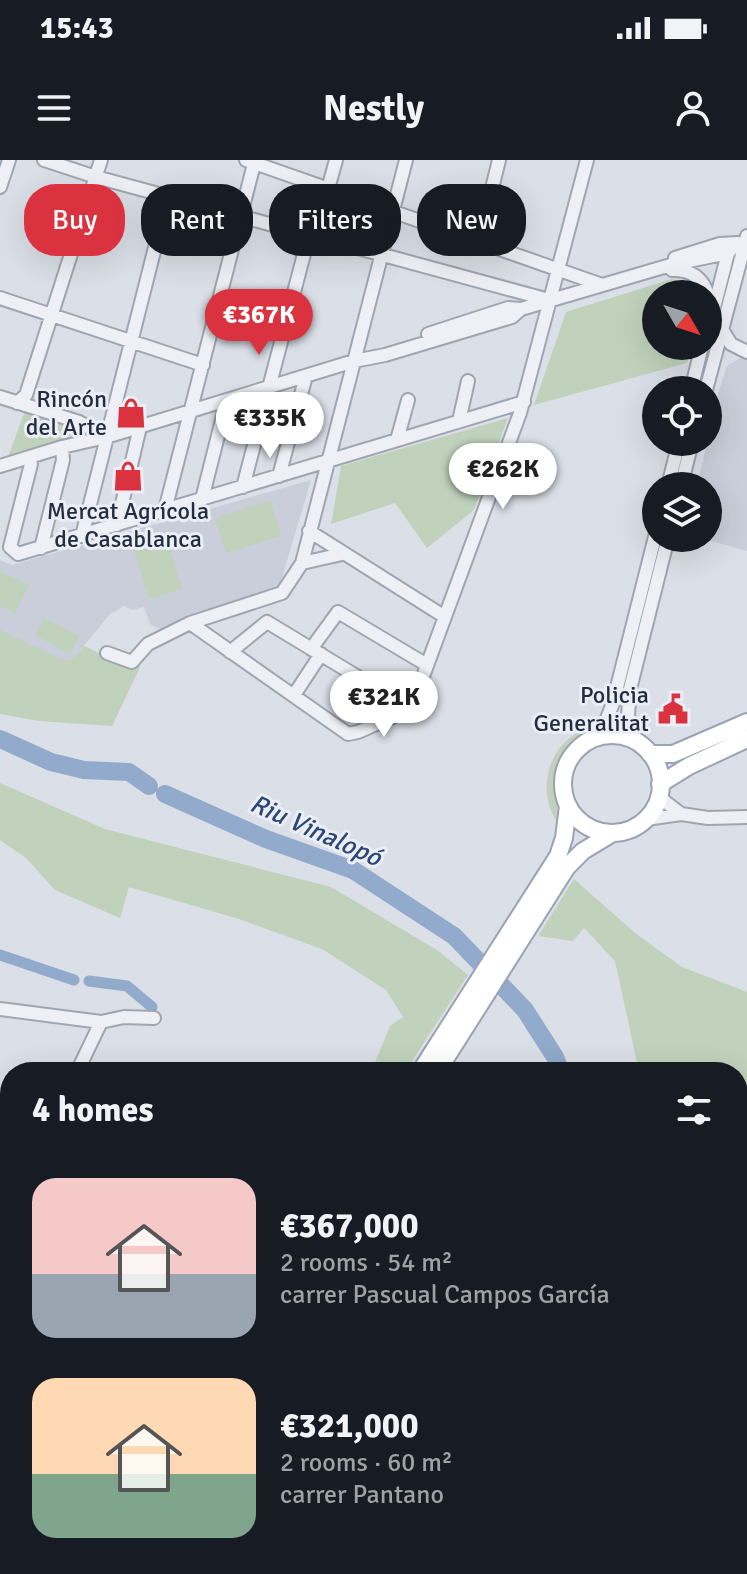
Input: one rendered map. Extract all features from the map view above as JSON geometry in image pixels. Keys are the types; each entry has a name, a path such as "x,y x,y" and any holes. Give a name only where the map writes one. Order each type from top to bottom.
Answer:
{"main road":[{"path":"650,754 666,756 683,751 747,722"},
{"path":"426,1062 558,856 568,806 563,784 568,762 583,745 600,737 614,736 634,741 650,754 658,768 660,790"},
{"path":"443,1062 567,867 583,851 613,833 631,829 646,819 660,790 689,766 747,739"},
{"path":"568,806 583,824 597,831 613,833"}],"street":[{"path":"0,187 9,160"},
{"path":"44,160 141,189"},
{"path":"17,403 26,395 101,160"},
{"path":"329,184 336,160"},
{"path":"399,184 406,160"},
{"path":"493,184 499,160"},
{"path":"190,623 348,734 411,709 524,402 587,160"},
{"path":"247,184 252,161 314,184"},
{"path":"514,309 550,301 741,242"},
{"path":"722,298 741,242"},
{"path":"722,298 741,242"},
{"path":"82,536 153,256"},
{"path":"165,510 231,256"},
{"path":"243,487 304,256"},
{"path":"107,653 132,662 148,644 190,623 282,593 302,563 380,256"},
{"path":"389,256 550,301"},
{"path":"523,256 602,285"},
{"path":"644,273 655,274 673,269 693,274 700,280"},
{"path":"0,466 512,317 514,309 505,287"},
{"path":"0,298 203,365"},
{"path":"722,334 731,344 747,352"},
{"path":"279,476 306,376"},
{"path":"459,421 468,381"},
{"path":"0,397 79,422 106,437"},
{"path":"202,499 227,400"},
{"path":"397,440 408,400"},
{"path":"31,464 11,543 13,552 23,554 524,402"},
{"path":"117,525 140,427"},
{"path":"0,474 63,450"},
{"path":"41,548 63,450"},
{"path":"309,531 445,617"},
{"path":"600,737 613,703 651,552"},
{"path":"634,741 628,715 630,689 664,552"},
{"path":"302,563 342,554"},
{"path":"294,695 338,612 427,665"},
{"path":"230,652 267,622 411,709"},
{"path":"660,790 681,814"},
{"path":"646,819 681,814 708,818 747,817"},
{"path":"2,1013 101,1022 124,1017 154,1018"},
{"path":"82,1062 101,1022"}],"shaded area":[{"path":"740,358 747,359 747,551 722,544 722,472 700,472 704,456 722,456 722,381 727,366"},
{"path":"311,480 279,588 160,629 150,624 144,607 132,610 124,606 110,614 73,659 62,661 0,633 0,560 12,565"}],"green space":[{"path":"642,288 642,360 688,360 687,363 534,405 566,312"},
{"path":"25,411 76,425 87,432 8,457"},
{"path":"508,418 474,510 427,548 395,503 331,524 341,466"},
{"path":"271,500 281,536 226,553 215,518"},
{"path":"165,533 182,589 149,599 132,544"},
{"path":"0,571 29,585 15,613 0,606"},
{"path":"44,618 79,636 70,654 35,635"},
{"path":"0,630 62,660 73,659 84,646 133,669 141,665 112,726 39,721 0,714"},
{"path":"587,728 593,732 573,745 562,761 557,781 557,822 547,795 550,768 563,744"},
{"path":"0,783 105,829 331,887 437,950 468,975 411,1062 375,1062 390,1026 403,1017 386,990 322,949 239,919 129,887 120,918 55,890 26,858 0,840"},
{"path":"574,879 635,933 682,967 747,992 747,1062 637,1062 615,961 584,928 573,941 538,936"}],"waterway":[{"name":"Riu Vinalopó","path":"0,739 51,762 84,770 129,772 149,786"},
{"name":"Riu Vinalopó","path":"165,794 266,839 353,870 454,936 525,1010 557,1062"},
{"path":"0,955 74,980"},
{"path":"89,981 127,986 152,1007"}],"place":[{"name":"Rincón del Arte","path":"131,413"},
{"name":"Mercat Agrícola de Casablanca","path":"128,476"},
{"name":"Policia Generalitat","path":"673,709"}]}
